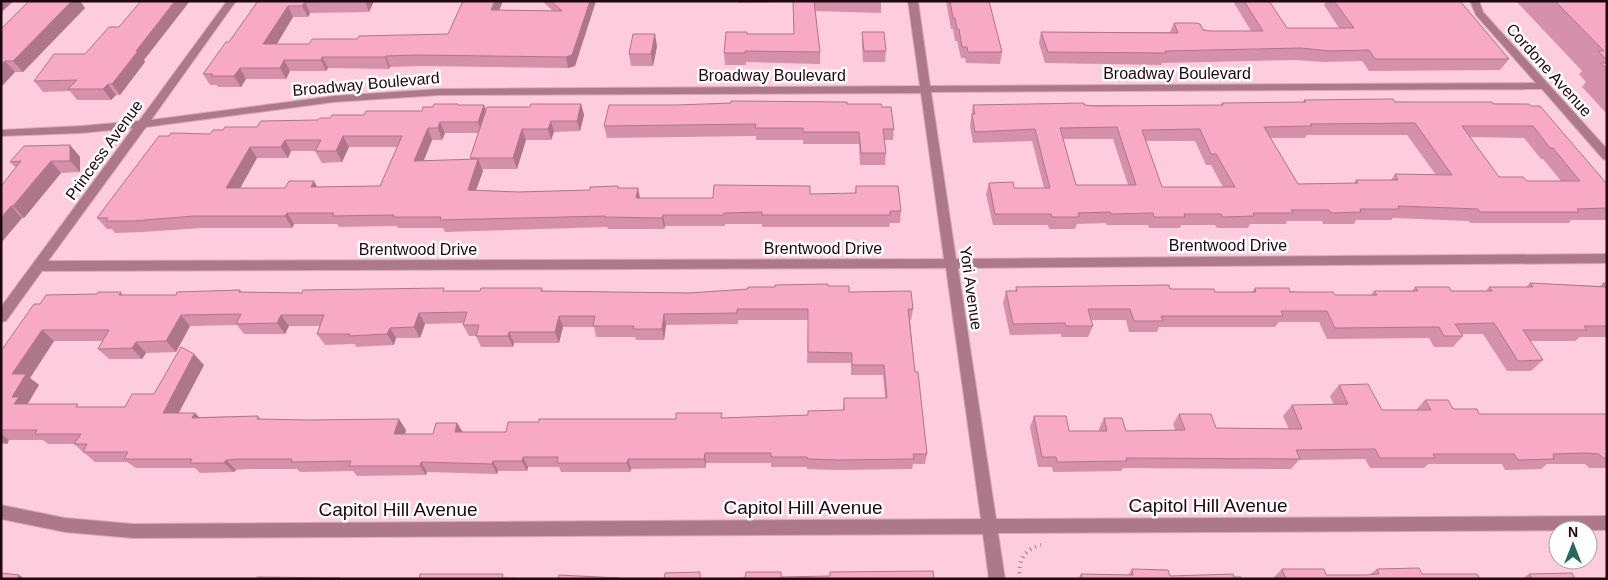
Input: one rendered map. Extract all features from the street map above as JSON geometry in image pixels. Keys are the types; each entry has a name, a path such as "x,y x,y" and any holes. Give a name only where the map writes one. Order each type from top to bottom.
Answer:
{"street":[{"path":"1,9 10,1"},
{"name":"Princess Avenue","path":"1,317 232,1"},
{"name":"Yori Avenue","path":"913,1 997,579"},
{"name":"Cordone Avenue","path":"1474,1 1479,13 1607,156"},
{"name":"Broadway Boulevard","path":"1,133 90,130 320,101 440,92 1544,86"},
{"name":"Brentwood Drive","path":"39,266 951,263 1607,258"},
{"name":"Capitol Hill Avenue","path":"1,512 65,525 133,531 1607,523"}],"path":[{"path":"1020,579 1018,566 1027,550 1039,545 1049,545"}],"building":[{"path":"29,1 72,1 13,61 5,61 1,65 1,29"},
{"path":"141,1 175,1 112,84 108,84 103,89 68,89 77,80 34,81 54,54 85,54 109,27 119,27"},
{"path":"258,1 346,1 305,2 302,6 288,6 263,44 309,44 312,39 357,39 359,36 448,34 463,1 495,1 491,10 562,11 551,1 590,1 572,55 566,57 416,55 322,57 321,60 284,60 280,68 240,68 234,76 203,74 226,42 229,42"},
{"path":"793,1 814,1 820,52 745,51 745,53 724,53 726,32 794,34"},
{"path":"950,1 989,1 1002,52 968,52 967,47 962,47 959,29 957,29 955,18 953,18"},
{"path":"1244,1 1269,1 1287,28 1354,28 1334,1 1460,1 1509,59 1375,59 1369,50 1330,51 1301,48 1165,51 1166,53 1048,52 1041,32 1178,33 1174,23 1200,24 1203,30 1211,31 1263,31"},
{"path":"1555,1 1607,1 1607,60 1598,51 1604,51"},
{"path":"862,32 884,32 886,51 864,51"},
{"path":"633,34 655,34 651,54 629,54"},
{"path":"1601,63 1607,63 1607,69"},
{"path":"1393,99 1395,102 1492,102 1493,104 1529,104 1531,106 1540,106 1607,184 1607,208 1577,209 1579,212 1480,212 1478,209 1398,206 1399,209 1360,209 1361,212 1331,213 1329,210 1291,210 1293,213 1253,213 1254,216 1223,217 1221,214 1184,214 1185,217 1154,217 1153,213 1111,214 1110,212 1078,213 1079,217 1052,217 1051,214 995,214 989,183 1013,182 1014,188 1050,188 1035,129 975,132 972,114 975,114 973,105 1084,103 1084,105 1095,106 1223,105 1222,103 1306,102 1304,100","holes":["1415,123 1452,175 1395,174 1398,180 1356,180 1358,183 1298,184 1264,127 1312,126 1310,124","1462,126 1533,126 1580,181 1527,181 1523,177 1499,177","1117,127 1136,185 1076,185 1060,128","1200,129 1211,154 1216,154 1235,187 1162,187 1142,130"]},
{"path":"731,101 881,104 882,107 891,107 894,129 883,129 886,153 861,153 859,132 803,132 803,128 755,128 756,124 604,126 609,105 677,105 731,103"},
{"path":"434,104 484,105 478,122 440,122 438,128 428,128 414,161 478,159 468,190 518,192 590,190 590,187 618,186 618,188 638,188 636,198 713,198 714,185 810,186 810,194 856,193 856,186 898,186 901,211 890,211 890,215 762,215 762,212 724,213 724,215 663,215 662,218 605,216 440,220 441,217 393,217 394,215 332,216 334,213 287,213 285,216 194,216 133,221 106,221 108,218 97,218 159,136 169,136 171,133 210,134 213,130 223,130 225,127 257,127 261,121 318,120 320,118 330,118 332,115 364,115 366,111 422,111 423,107 433,107","holes":["343,136 402,136 380,186 311,187 314,181 289,181 285,188 226,188 250,147 281,147 285,140 321,140 315,151 336,151"]},
{"path":"531,104 581,104 577,121 551,121 548,129 522,129 513,158 470,158 487,107 530,107"},
{"path":"70,145 70,161 51,161 1,218 1,186 21,161 10,162 24,146"},
{"path":"1530,283 1606,287 1603,283 1607,283 1607,326 1584,326 1587,330 1523,330 1543,360 1518,361 1494,323 1455,324 1463,336 1444,336 1439,327 1335,328 1327,311 1281,311 1283,316 1161,316 1163,321 1134,321 1130,309 1088,309 1093,326 1066,326 1065,323 1013,324 1006,291 1017,291 1016,287 1169,285 1170,289 1214,289 1215,292 1256,292 1255,288 1289,288 1290,292 1377,295 1374,291 1418,291 1415,287 1449,287 1451,291 1492,291 1489,287 1533,287"},
{"path":"828,284 828,286 849,286 849,292 911,291 913,309 908,309 915,372 918,372 927,454 913,454 914,459 838,460 808,459 807,457 771,457 771,453 705,453 704,459 628,459 627,463 557,463 558,457 523,457 522,461 493,461 492,464 421,462 420,466 349,466 351,461 291,462 292,459 238,459 226,460 224,463 190,463 192,459 124,459 128,452 83,452 87,444 74,444 81,434 35,434 37,430 1,430 1,351 34,304 40,304 46,295 121,292 119,295 176,295 177,292 240,290 239,292 302,293 303,290 444,288 443,291 480,291 481,288 542,288 541,291 689,293 748,289 748,287 775,287 775,285","holes":["737,309 808,309 808,352 852,353 852,365 884,365 887,398 844,398 844,410 808,411 808,415 721,418 722,413 676,413 676,419 539,419 539,422 508,422 506,432 455,432 457,423 436,423 433,434 394,434 399,419 257,419 258,416 192,418 195,413 163,413 194,354 181,347 154,394 132,394 125,407 76,407 78,404 14,404 19,397 12,397 26,374 12,374 42,330 109,330 98,349 132,348 136,342 166,341 181,315 241,314 236,324 277,323 281,315 324,315 317,334 350,334 349,336 387,334 390,328 414,327 419,313 467,312 463,325 479,325 476,336 508,336 509,332 555,332 559,316 595,316 593,326 634,326 633,329 662,329 664,314 737,313"]},
{"path":"1368,384 1382,410 1431,410 1425,400 1448,400 1453,409 1477,409 1479,414 1607,414 1607,458 1603,458 1599,454 1585,453 1553,454 1554,459 1518,460 1514,454 1433,454 1435,458 1380,458 1375,449 1296,450 1300,459 1126,458 1127,461 1057,462 1056,457 1042,457 1034,416 1066,416 1069,431 1107,431 1104,418 1122,418 1126,431 1185,430 1179,414 1211,414 1216,428 1302,429 1292,405 1348,404 1339,385"},
{"path":"1419,568 1422,574 1477,574 1480,579 1286,579 1282,569 1324,569 1326,575 1365,575 1379,574 1377,569"},
{"path":"1132,569 1168,570 1170,576 1233,574 1234,577 1241,577 1241,579 1082,579 1081,574 1133,575"},
{"path":"933,571 934,579 729,579 745,578 746,572 781,572 781,577 830,576 830,572"},
{"path":"700,572 700,579 664,579 665,573"},
{"path":"1,573 19,575 17,579 1,579"},
{"path":"1572,573 1575,579 1532,579 1529,574"},
{"path":"420,574 503,574 502,578 541,579 419,579"},
{"path":"559,575 619,578 619,579 558,579"},
{"path":"257,577 340,578 340,579 257,579"}]}
